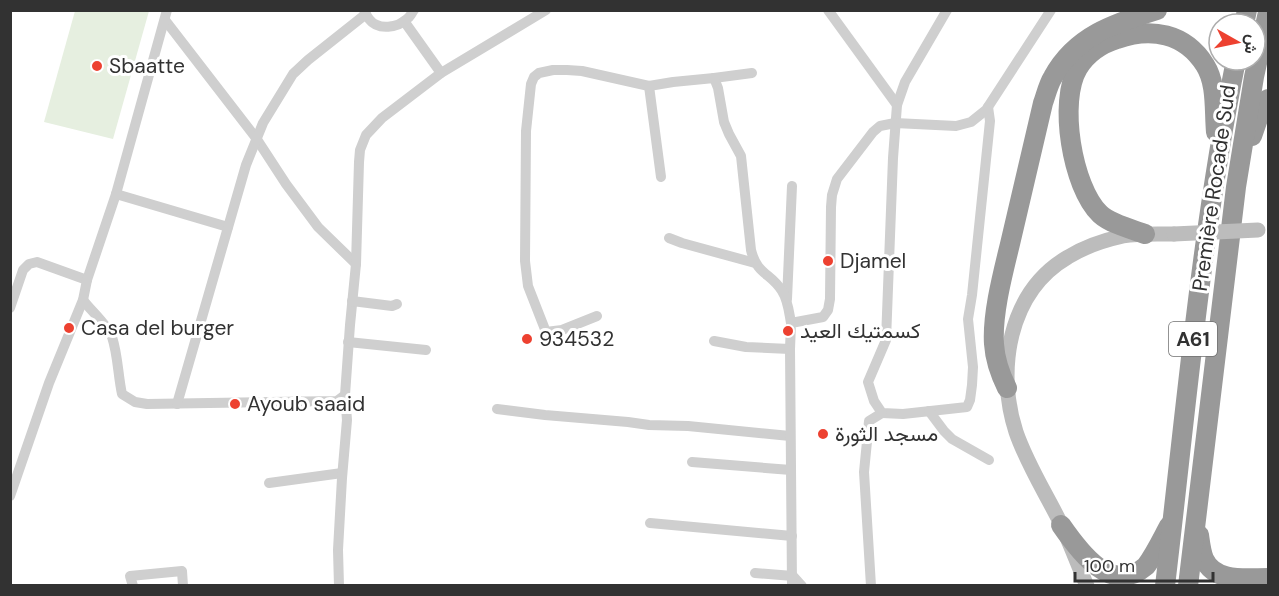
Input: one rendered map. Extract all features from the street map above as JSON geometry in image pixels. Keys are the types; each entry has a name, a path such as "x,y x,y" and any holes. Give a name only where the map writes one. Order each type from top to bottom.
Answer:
{"highway":[{"path":"1007,388 994,352 996,310 1043,103 1052,77 1068,55 1091,36 1111,26 1156,10"},
{"name":"Première Rocade Sud","path":"1188,585 1236,187 1254,77 1269,12"},
{"path":"1145,234 1115,223 1100,214 1081,185 1069,132 1068,108 1071,85 1078,68 1092,51 1106,42 1132,34 1152,32 1170,36 1189,46 1206,65 1213,85 1218,160"},
{"name":"Première Rocade Sud","path":"1166,585 1200,276 1234,72"},
{"path":"1236,187 1259,116 1269,99"},
{"path":"1061,525 1099,575 1119,582 1129,580 1146,566 1174,518"},
{"path":"1196,522 1204,559 1215,572 1229,578 1269,578"}],"main road":[{"path":"1087,585 1061,525 1024,452 1009,404 1007,361 1011,336 1024,303 1048,272 1067,257 1124,236 1263,230"}],"street":[{"path":"177,404 246,165 262,123 293,74 365,12 370,21 379,26 389,27 399,25 408,19 414,10"},
{"path":"339,585 338,550 347,420 345,395 356,264 360,150 366,135 382,118 441,73 546,10"},
{"path":"828,10 897,105"},
{"path":"882,413 874,401 868,382 886,340 897,105 905,82 947,10"},
{"path":"791,323 823,317 828,310 831,207 837,179 873,132 880,126 896,123 956,126 971,122 988,107 1051,10"},
{"path":"166,15 318,227 356,264"},
{"path":"10,496 49,383 83,300 87,280 116,194 166,15"},
{"path":"404,21 441,73"},
{"path":"597,316 562,330 546,332 528,286 525,261 526,131 531,84 534,77 539,73 553,70 582,71 649,86 752,73"},
{"path":"714,78 724,123 741,156 751,250 755,263 781,288 791,323 790,436 793,581"},
{"path":"649,86 661,177"},
{"path":"871,585 864,472 869,421 882,413 903,414 967,407 970,400 973,367 968,319 990,121 988,107"},
{"path":"787,303 792,186"},
{"path":"116,194 228,227"},
{"path":"669,238 755,263"},
{"path":"10,308 23,270 29,264 37,262 87,280"},
{"path":"83,300 103,323 111,337 122,394 135,402 177,404 337,401 345,395"},
{"path":"352,301 392,306 397,304"},
{"path":"714,341 790,349"},
{"path":"348,342 426,350"},
{"path":"497,409 649,425 688,426 790,436"},
{"path":"929,411 952,439 989,460"},
{"path":"692,462 791,470"},
{"path":"269,483 342,473"},
{"path":"650,523 792,536"},
{"path":"133,585 130,576 182,571 183,585"},
{"path":"754,573 802,585"}],"green space":[{"name":"Sbaatte","path":"75,11 149,11 113,139 44,122"}],"place":[{"name":"Sbaatte","path":"97,66"},
{"name":"Djamel","path":"828,261"},
{"name":"Casa del burger","path":"69,328"},
{"name":"كسمتيك العيد","path":"788,331"},
{"name":"934532","path":"527,339"},
{"name":"Ayoub saaid","path":"235,404"},
{"name":"مسجد الثورة","path":"823,434"}]}
